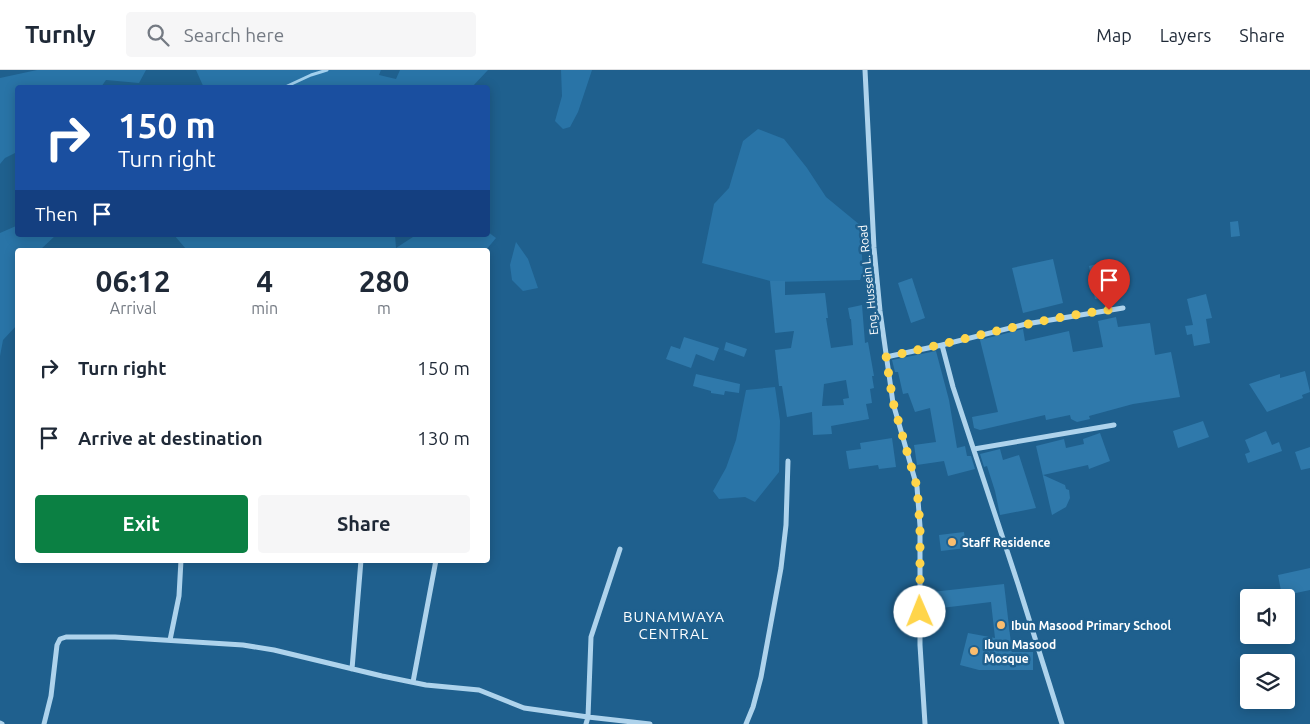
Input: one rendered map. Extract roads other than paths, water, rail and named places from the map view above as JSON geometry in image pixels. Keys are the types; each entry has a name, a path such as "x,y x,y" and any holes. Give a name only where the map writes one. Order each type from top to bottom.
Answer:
{"street":[{"name":"Eng. Hussein L. Road","path":"865,70 874,248 886,357 893,402 917,487 920,526 920,645 925,724"},
{"path":"886,357 1026,324 1123,308"},
{"path":"942,345 953,387 1062,724"},
{"path":"974,449 1114,425"},
{"path":"746,724 761,678 781,568 786,525 788,460"},
{"path":"586,724 588,717 591,637 620,549"},
{"path":"170,640 179,596 181,563"},
{"path":"352,669 361,563"},
{"path":"413,682 435,563"},
{"path":"44,724 51,696 57,646 60,639 76,637 170,640 252,646 413,682 478,690 524,708 650,724"}],"waterway":[{"path":"289,85 327,70"}],"place":[{"name":"Staff Residence","path":"952,542"},
{"name":"Ibun Masood Primary School","path":"1001,625"},
{"name":"Ibun Masood Mosque","path":"974,651"}],"district":[{"name":"BUNAMWAYA CENTRAL","path":"674,624"}]}
